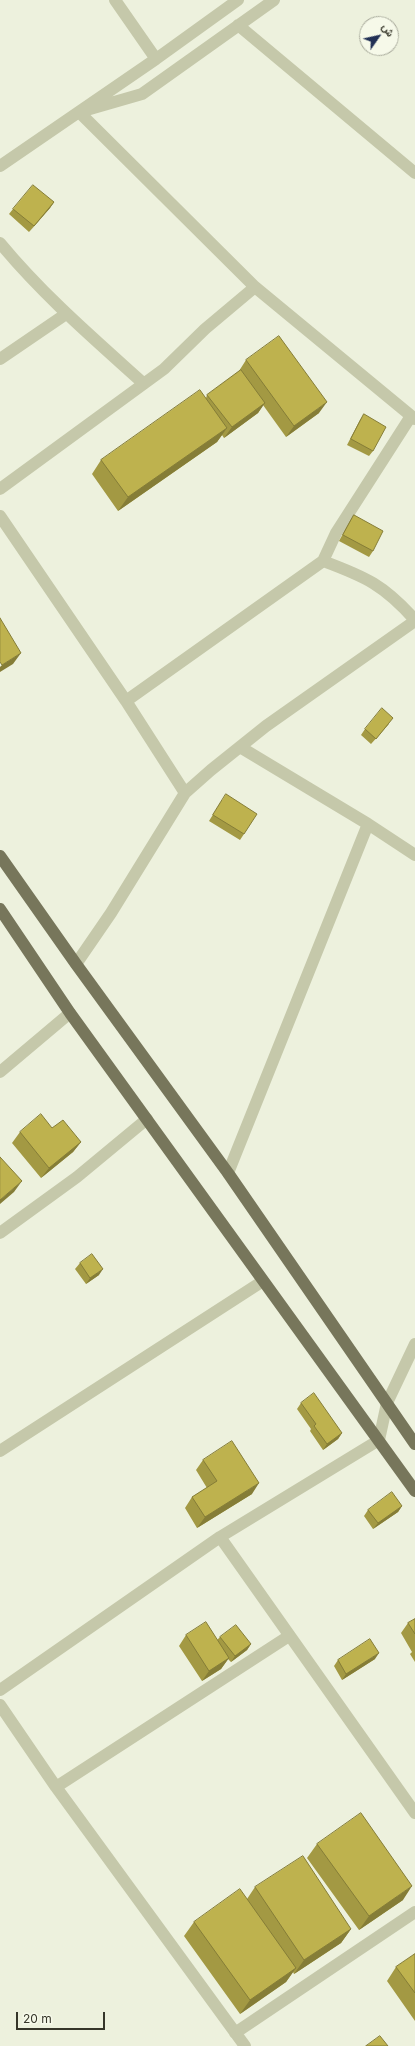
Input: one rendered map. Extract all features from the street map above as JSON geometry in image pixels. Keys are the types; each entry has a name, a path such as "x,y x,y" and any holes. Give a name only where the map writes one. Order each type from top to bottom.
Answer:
{"main road":[{"path":"0,856 76,964 228,1173 415,1444"},
{"path":"0,909 70,1013 415,1491"}],"street":[{"path":"115,0 156,59"},
{"path":"0,166 156,59 238,0"},
{"path":"80,112 142,94 274,0"},
{"path":"238,25 415,173"},
{"path":"80,112 255,287 413,418 336,533 323,561 126,701"},
{"path":"0,243 21,269 66,314 143,383"},
{"path":"0,489 164,369 205,329 255,287"},
{"path":"0,359 66,314"},
{"path":"0,516 126,701 185,793"},
{"path":"76,964 111,913 185,793 240,747 415,621 398,600 364,576 323,561"},
{"path":"240,747 368,824 415,855"},
{"path":"228,1173 368,824"},
{"path":"0,1072 70,1013"},
{"path":"0,1233 77,1177 147,1120"},
{"path":"0,1451 263,1281"},
{"path":"0,1690 220,1537 379,1440 387,1403 415,1344"},
{"path":"220,1537 415,1813"},
{"path":"56,1787 289,1636"},
{"path":"0,1705 56,1787 245,2046"},
{"path":"235,2033 415,1912"}],"building":[{"path":"33,185 54,202 34,226 13,209"},
{"path":"279,336 327,402 294,426 246,360"},
{"path":"241,370 265,403 232,427 207,395"},
{"path":"200,390 227,428 128,497 101,460"},
{"path":"364,414 386,427 373,451 351,439"},
{"path":"354,515 383,531 373,551 343,535"},
{"path":"0,618 21,653 2,665 0,662"},
{"path":"382,708 393,718 376,739 365,729"},
{"path":"226,794 257,814 244,834 213,815"},
{"path":"41,1114 52,1128 63,1120 81,1142 49,1168 20,1132"},
{"path":"0,1157 22,1181 0,1200"},
{"path":"92,1254 103,1269 90,1278 80,1263"},
{"path":"314,1393 342,1433 327,1444 314,1426 316,1424 301,1403"},
{"path":"232,1441 259,1483 205,1517 192,1497 217,1481 203,1460"},
{"path":"392,1492 402,1506 378,1523 368,1510"},
{"path":"415,1619 415,1634 408,1623"},
{"path":"206,1622 229,1658 209,1671 186,1635"},
{"path":"236,1625 251,1644 235,1656 220,1637"},
{"path":"370,1639 379,1653 346,1674 338,1660"},
{"path":"361,1813 412,1886 369,1916 317,1844"},
{"path":"303,1856 351,1929 304,1960 255,1887"},
{"path":"240,1889 296,1968 250,2000 194,1922"},
{"path":"415,1954 415,1993 396,1967"},
{"path":"380,2036 388,2046 366,2046"}]}
